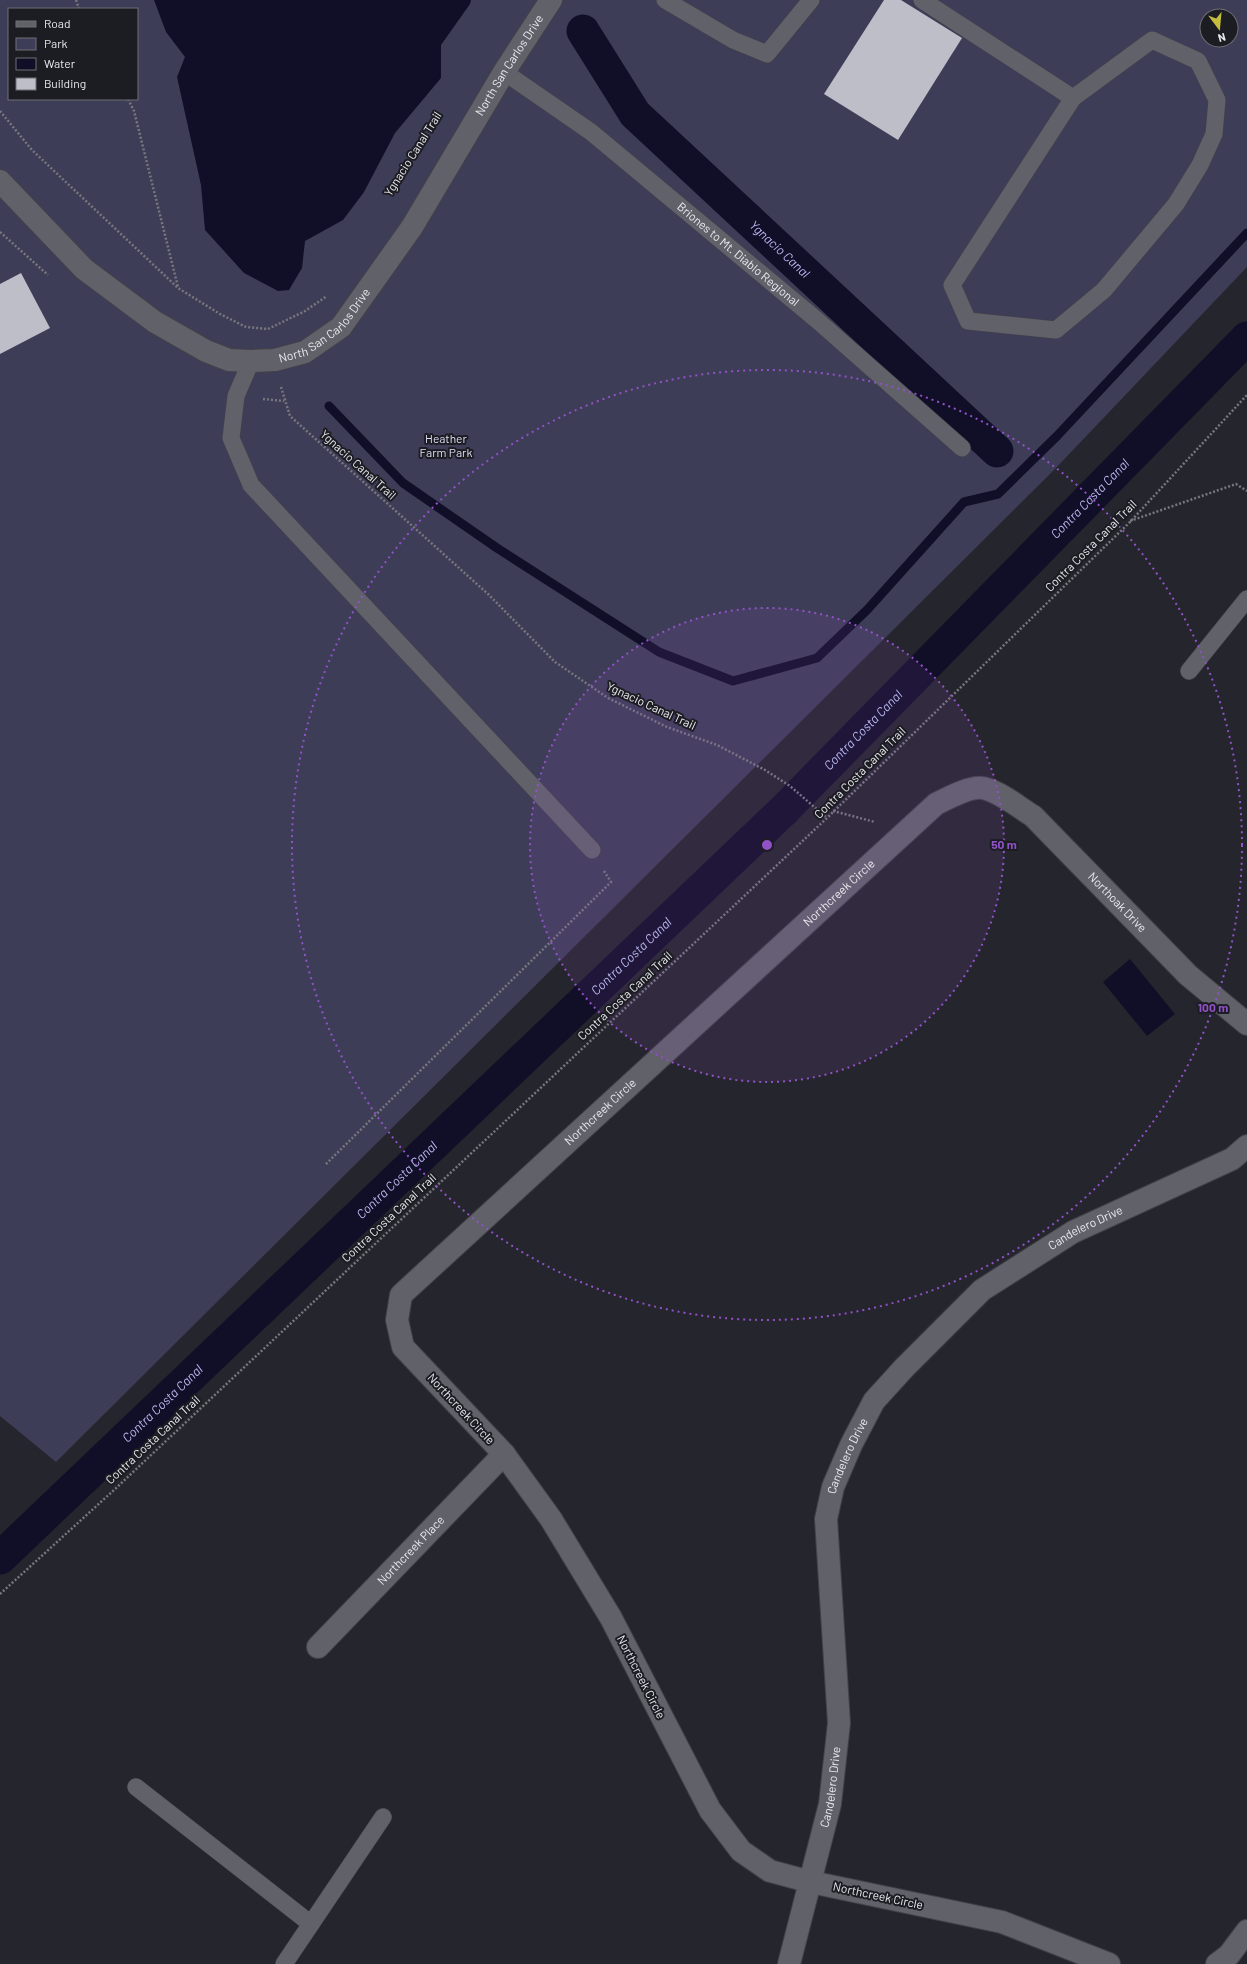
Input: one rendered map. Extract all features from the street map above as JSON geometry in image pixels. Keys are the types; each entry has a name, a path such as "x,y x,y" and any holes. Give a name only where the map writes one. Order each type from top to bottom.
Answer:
{"street":[{"name":"North San Carlos Drive","path":"0,182 84,269 155,322 206,351 229,360 251,361 275,360 305,352 341,327 412,227 504,72 551,0"},
{"name":"Northcreek Circle","path":"982,788 959,793 936,804 906,831 401,1295 398,1320 403,1347 504,1454 551,1519 611,1618 710,1810 740,1851 770,1871 811,1882 1002,1922 1109,1964"},
{"name":"Northoak Drive","path":"982,788 1003,796 1033,816 1188,975 1247,1024"},
{"name":"Candelero Drive","path":"789,1964 830,1804 839,1723 826,1519 833,1487 851,1445 874,1401 904,1368 982,1290 1073,1232 1232,1159 1247,1146"},
{"name":"Northcreek Place","path":"318,1647 504,1454"},
{"path":"1217,1964 1228,1955 1247,1931"}],"lane":[{"path":"665,0 733,40 767,54 811,0"},
{"path":"922,0 1073,98"},
{"path":"1152,40 1198,61 1217,100 1214,134 1200,165 1176,204 1104,290 1056,330 968,321 952,285 1073,98 1152,40"},
{"name":"Briones to Mt. Diablo Regional","path":"504,72 591,132 818,321 962,448"},
{"path":"251,361 236,396 231,438 251,485 592,850"},
{"path":"1189,671 1247,599"},
{"path":"136,1787 311,1924"},
{"path":"284,1964 383,1817"}],"path":[{"path":"128,100 134,111 178,288"},
{"path":"0,111 32,150 178,288 220,314 246,327 268,328 305,311 332,291"},
{"name":"Ygnacio Canal Trail","path":"268,328 284,401 290,416 488,594 555,662 608,698 667,727 717,745 790,786 827,818"},
{"name":"Contra Costa Canal Trail","path":"0,1594 114,1490 827,818 1130,522 1247,395"},
{"path":"1130,522 1236,484 1247,492"},
{"path":"833,811 906,831"},
{"path":"326,1164 611,882 592,850"}],"green space":[{"name":"Heather Farm Park","path":"0,0 1247,0 1247,267 1054,470 56,1462 0,1416"}],"water":[{"path":"154,0 471,0 470,4 441,45 441,78 395,133 364,192 343,220 305,241 302,268 289,290 278,291 244,273 205,230 201,185 177,77 185,57 166,32"},
{"path":"1130,959 1175,1014 1147,1036 1103,982"}],"building":[{"path":"884,0 901,0 962,38 898,140 824,94"},
{"path":"21,273 50,328 0,354 0,284"}],"waterway":[{"name":"Ygnacio Canal","path":"583,31 635,114 997,451"},
{"path":"329,406 403,483 497,548 659,652 733,681 817,658 867,610 964,502 998,494 1057,436 1247,233"},
{"name":"Contra Costa Canal","path":"0,1558 785,809 1247,338"}]}
